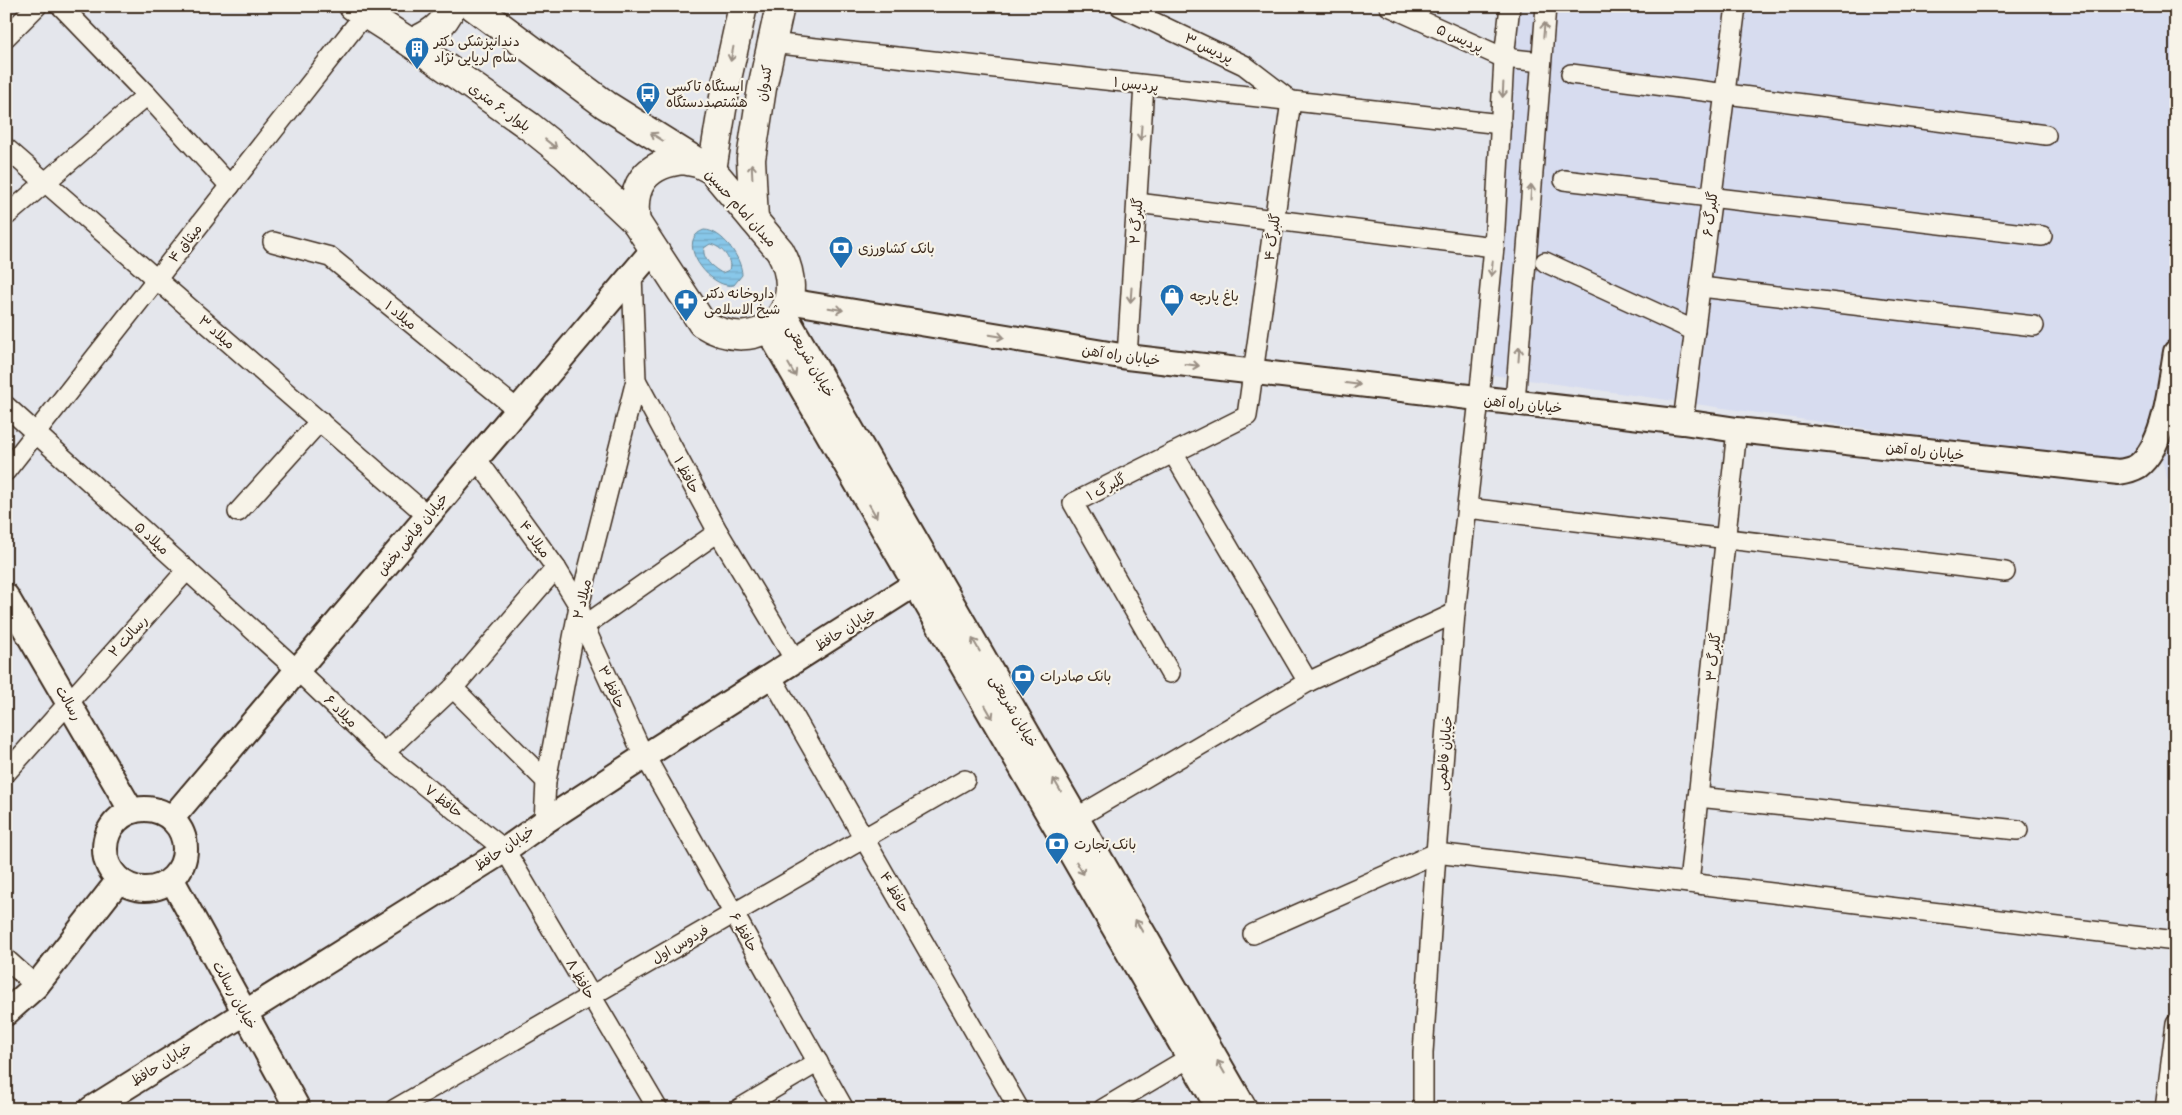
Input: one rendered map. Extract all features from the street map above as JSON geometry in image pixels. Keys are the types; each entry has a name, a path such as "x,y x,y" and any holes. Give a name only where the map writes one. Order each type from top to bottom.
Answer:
{"main road":[{"path":"411,43 439,28 452,6"},
{"path":"473,6 606,105 705,167 743,6"},
{"name":"کندوان","path":"754,220 751,159 771,43 780,6"},
{"name":"بلوار ۶۰ متری","path":"358,11 411,43 529,126 565,155 636,222"},
{"name":"میدان امام حسین","path":"683,160 705,167 754,220 780,251 788,266 791,284 780,314 751,335 734,337 717,332 702,323 636,222 634,207 636,192 643,179 654,168 668,161 683,160"}],"street":[{"path":"6,38 37,6"},
{"path":"61,6 147,95 230,186"},
{"name":"پردیس ۳","path":"1120,6 1244,65 1291,101"},
{"name":"پردیس ۵","path":"1389,6 1504,58 1541,62"},
{"name":"خیابان فاطمی","path":"1423,1109 1423,1053 1436,853 1455,612 1480,399 1494,247 1504,58 1510,6"},
{"path":"1515,402 1546,6"},
{"name":"گلبرگ ۶","path":"1683,422 1736,6"},
{"name":"میثاق ۴","path":"6,471 230,186 358,11"},
{"name":"پردیس ۱","path":"771,43 1501,124"},
{"path":"1571,74 2046,135"},
{"name":"گلبرگ ۲","path":"1127,357 1144,85"},
{"path":"6,216 147,95"},
{"name":"گلبرگ ۴","path":"1253,372 1291,101"},
{"name":"میلاد ۳","path":"6,148 428,516"},
{"path":"1564,180 2042,236"},
{"path":"1137,203 1494,247"},
{"name":"میلاد ۱","path":"273,242 330,257 518,410"},
{"name":"خیابان فیاض بخش","path":"172,818 653,250"},
{"path":"1545,262 1695,331"},
{"name":"حافظ ۱","path":"632,274 636,380 718,532 795,660"},
{"path":"1700,287 2034,326"},
{"name":"خیابان راه آهن","path":"780,314 1737,430 2119,472 2137,466 2154,446 2167,406 2176,352"},
{"name":"خیابان شریعتی","path":"780,314 915,584 1219,1109"},
{"name":"خیابان شریعتی","path":"780,314 1245,1109"},
{"name":"گلبرگ ۱","path":"1170,673 1073,503 1247,416 1253,372"},
{"name":"میلاد ۲","path":"544,822 546,781 579,606 636,380"},
{"name":"میلاد ۵","path":"6,406 298,670"},
{"path":"238,512 320,421"},
{"name":"گلبرگ ۳","path":"1689,883 1737,430"},
{"path":"1173,453 1308,682"},
{"name":"میلاد ۴","path":"476,458 556,568 579,606 584,626"},
{"path":"1467,508 2005,572"},
{"path":"584,626 718,532"},
{"path":"384,753 453,688 556,568"},
{"name":"رسالت ۲","path":"6,773 187,570"},
{"name":"خیابان حافظ","path":"98,1107 244,1011 505,850 643,752 771,676 915,584"},
{"name":"رسالت","path":"8,606 131,810"},
{"path":"1076,818 1308,682 1455,612"},
{"name":"حافظ ۳","path":"584,626 643,752"},
{"name":"میلاد ۶","path":"298,670 384,753"},
{"name":"حافظ ۴","path":"771,676 1019,1109"},
{"path":"453,688 546,781"},
{"name":"حافظ ۶","path":"643,752 844,1109"},
{"name":"حافظ ۷","path":"384,753 505,850"},
{"name":"فردوس اول","path":"395,1109 965,780"},
{"path":"1698,797 2018,830"},
{"path":"145,808 159,810 172,818 186,842 186,856 172,880 159,888 145,890 131,888 119,880 110,869 105,856 105,842 110,829 119,818 131,810 145,808"},
{"name":"حافظ ۸","path":"505,850 658,1109"},
{"path":"1253,934 1436,853 2176,941"},
{"path":"6,1012 36,986 119,880"},
{"name":"خیابان رسالت","path":"172,880 298,1109"},
{"path":"6,959 36,986"},
{"path":"2164,1109 2176,1024"},
{"path":"1102,1109 1189,1058"},
{"path":"739,1109 818,1062"}],"shaded area":[{"path":"1515,6 2176,6 2176,507 2154,434 2133,458 2113,464 1472,372"}],"water":[{"path":"704,230 711,231 730,246 739,261 742,275 734,285 725,285 706,273 694,253 692,244 695,235","holes":["710,244 714,245 728,257 729,270 722,273 706,259 704,248"]}],"place":[{"name":"دندانپزشکی دکتر سام لریایی نژاد","path":"417,70"},
{"name":"ایستگاه تاکسی هشتصددستگاه","path":"648,115"},
{"name":"بانک کشاورزی","path":"841,269"},
{"name":"باغ پارچه","path":"1172,317"},
{"name":"داروخانه دکتر شیخ الاسلامی","path":"686,322"},
{"name":"بانک صادرات","path":"1023,697"},
{"name":"بانک تجارت","path":"1057,865"}]}
